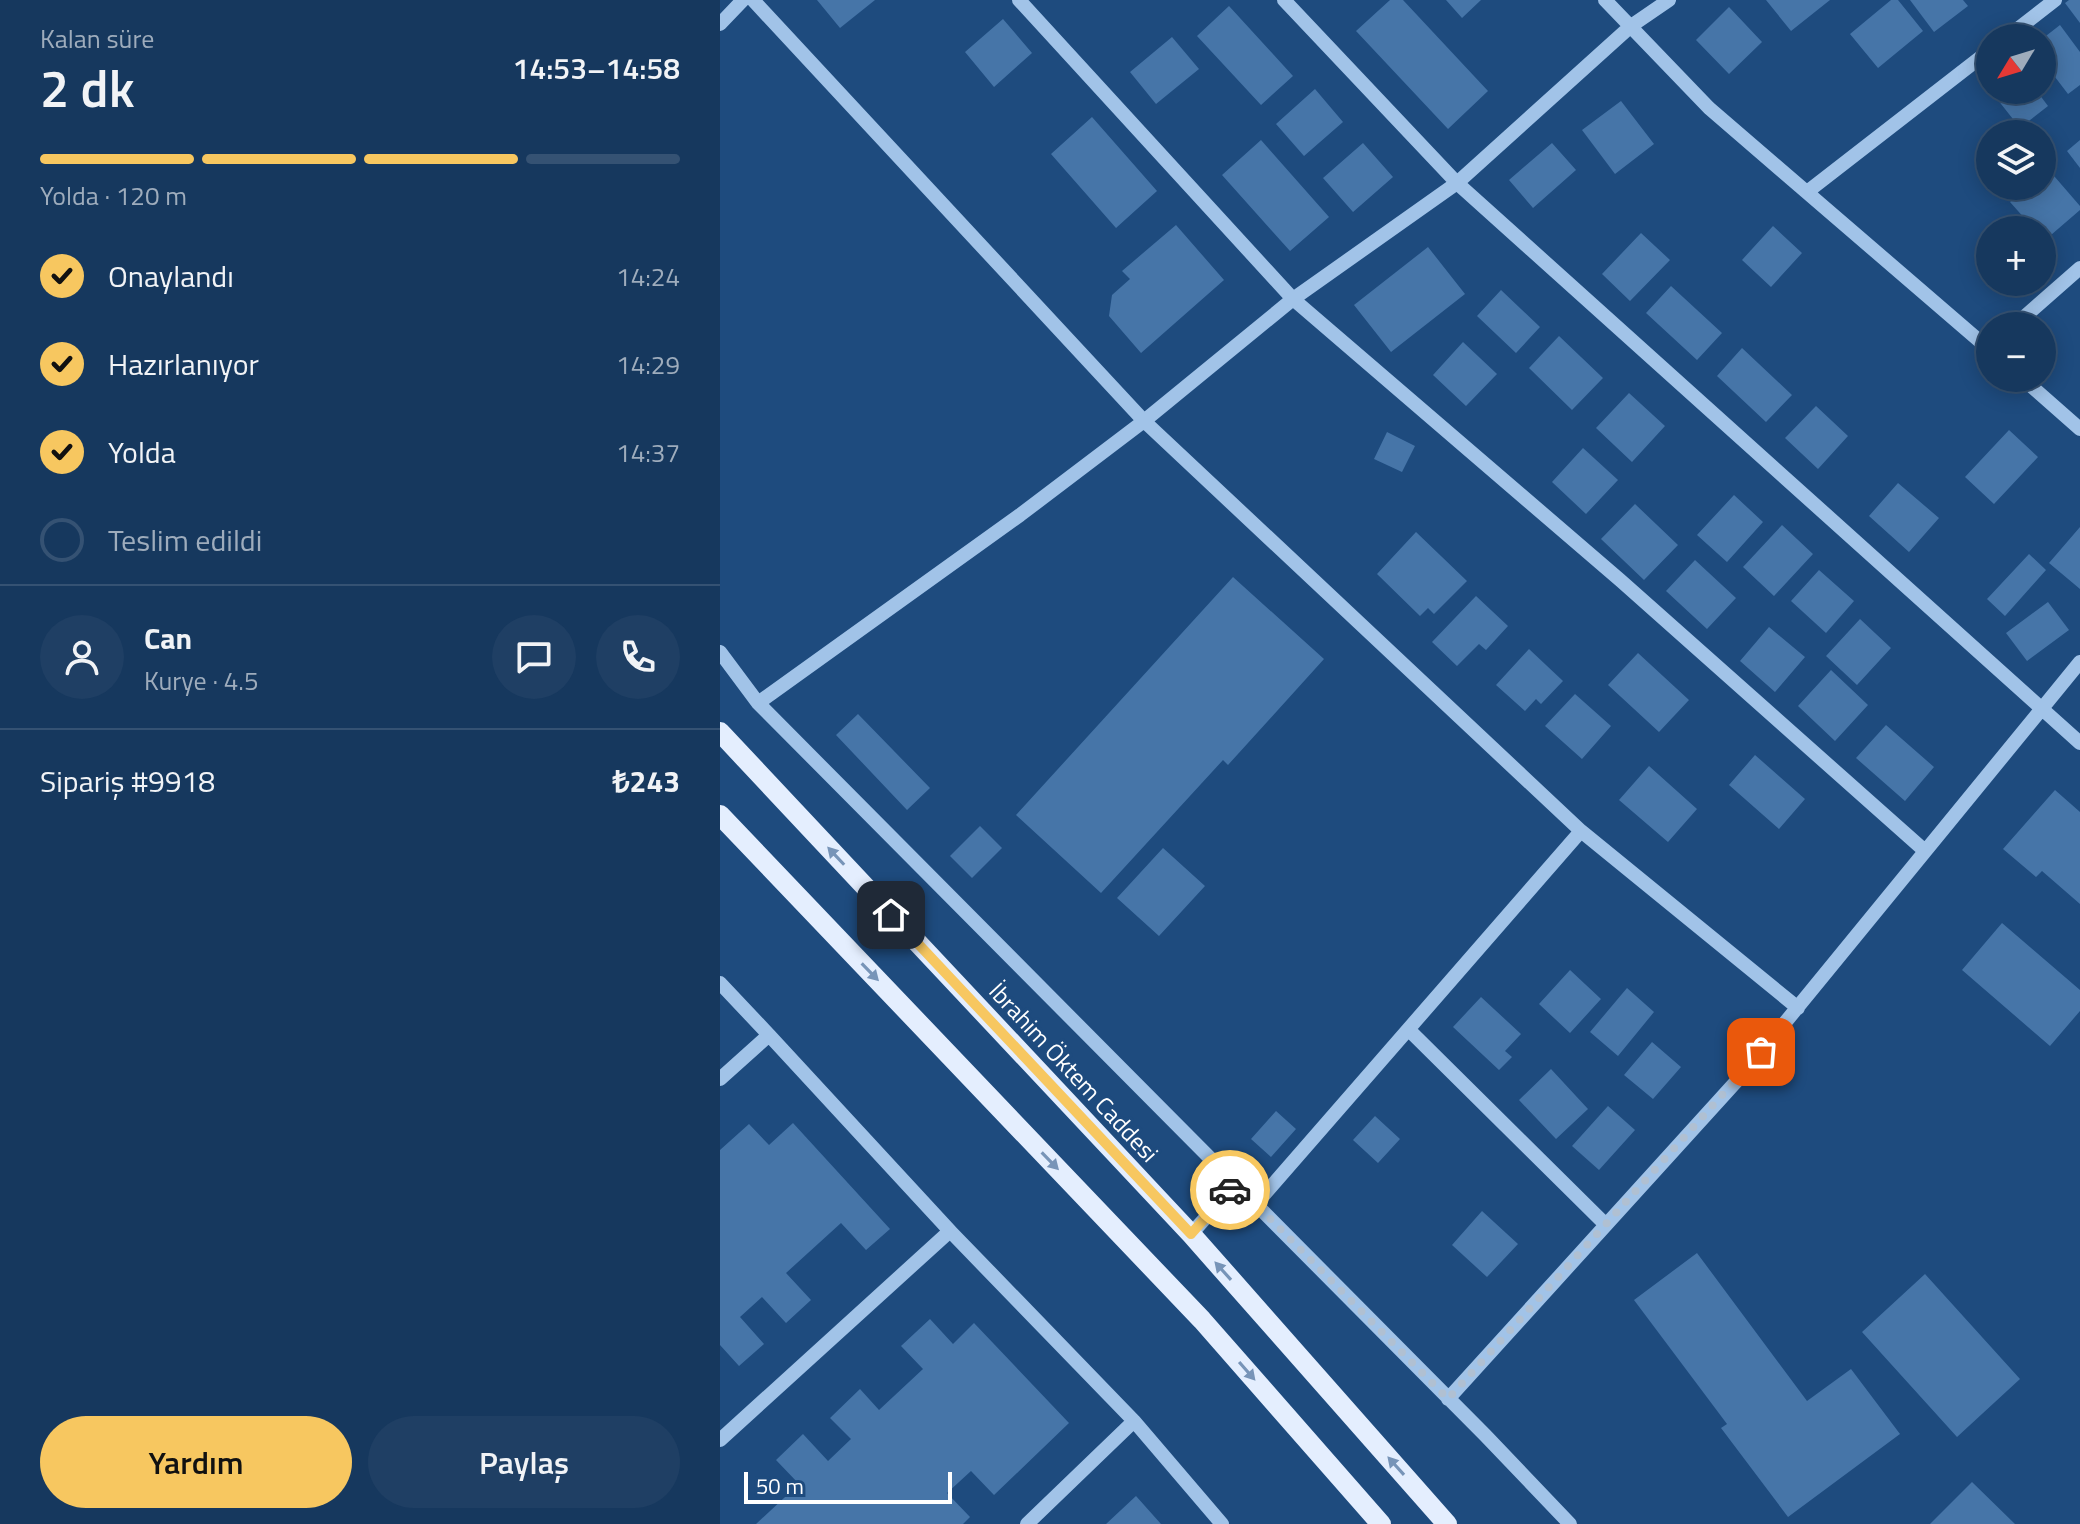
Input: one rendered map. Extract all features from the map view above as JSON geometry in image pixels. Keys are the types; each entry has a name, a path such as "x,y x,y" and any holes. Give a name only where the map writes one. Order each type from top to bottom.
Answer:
{"main road":[{"name":"İbrahim Öktem Caddesi","path":"720,732 1191,1234 1447,1524"},
{"path":"720,815 1202,1320 1381,1524"}],"street":[{"path":"720,24 743,0"},
{"path":"753,0 1144,421 1581,831 1798,1008"},
{"path":"1019,0 1293,299 1620,580 1925,851"},
{"path":"1284,0 1457,183 2080,743"},
{"path":"1605,0 1709,108 1976,338"},
{"path":"758,703 1020,515 1144,421 1293,299 1457,183 1631,26 1669,0"},
{"path":"2024,24 2055,0"},
{"path":"1807,192 1976,61"},
{"path":"2030,312 2080,268"},
{"path":"2038,392 2080,429"},
{"path":"720,652 758,703 1570,1524"},
{"path":"1448,1399 1743,1074 2080,662"},
{"path":"1256,1204 1581,831"},
{"path":"720,983 950,1231 1134,1421 1222,1524"},
{"path":"1409,1030 1606,1225"},
{"path":"720,1079 769,1035"},
{"path":"1191,1234 1236,1184"},
{"path":"720,1440 950,1231"},
{"path":"1027,1524 1134,1421"}],"building":[{"path":"817,0 875,0 840,28"},
{"path":"1390,0 1403,0 1488,91 1448,129 1356,31"},
{"path":"1446,0 1481,0 1462,18"},
{"path":"1766,0 1830,0 1791,31"},
{"path":"1891,0 1898,0 1923,31 1878,68 1850,34"},
{"path":"1910,0 1963,0 1968,6 1934,32"},
{"path":"2080,0 2080,23 2065,3"},
{"path":"1229,6 1293,76 1261,105 1197,36"},
{"path":"1729,7 1762,42 1729,74 1696,40"},
{"path":"1003,19 1032,53 994,87 965,52"},
{"path":"2060,25 2080,52 2080,85 2068,94 2056,78 2056,28"},
{"path":"1172,37 1199,69 1156,104 1130,72"},
{"path":"1315,89 1343,122 1304,156 1276,124"},
{"path":"1621,101 1654,144 1615,174 1582,130"},
{"path":"2001,104 2048,106 2030,120 2014,120"},
{"path":"1092,117 1157,191 1116,228 1051,154"},
{"path":"1261,140 1329,217 1290,251 1222,175"},
{"path":"2080,140 2080,168 2067,151"},
{"path":"1363,143 1393,177 1353,212 1323,178"},
{"path":"1552,143 1576,170 1533,208 1509,180"},
{"path":"2056,178 2080,206 2080,210 2056,231 2056,216 2022,216 2010,202 2056,200"},
{"path":"1176,225 1224,280 1141,353 1109,316 1112,295 1130,279 1122,271"},
{"path":"1773,226 1802,253 1771,287 1742,260"},
{"path":"1641,233 1670,260 1630,301 1602,274"},
{"path":"1428,247 1465,294 1391,352 1354,305"},
{"path":"1671,286 1722,333 1697,360 1646,313"},
{"path":"1501,290 1540,327 1516,353 1477,316"},
{"path":"1559,336 1603,378 1572,410 1529,368"},
{"path":"1463,342 1497,374 1466,406 1433,375"},
{"path":"1742,348 1792,395 1766,422 1717,376"},
{"path":"1629,393 1665,426 1632,462 1596,428"},
{"path":"1816,406 1848,436 1818,469 1785,438"},
{"path":"2009,430 2038,457 1994,504 1965,477"},
{"path":"1387,432 1415,446 1402,472 1374,459"},
{"path":"1583,448 1618,480 1586,514 1552,482"},
{"path":"1898,483 1939,518 1909,552 1869,516"},
{"path":"1734,495 1763,522 1727,562 1697,535"},
{"path":"1635,504 1678,545 1644,580 1601,539"},
{"path":"1782,525 1813,554 1774,596 1743,567"},
{"path":"2080,527 2080,589 2049,563"},
{"path":"1416,532 1467,581 1434,614 1428,608 1420,616 1377,574"},
{"path":"2029,554 2046,570 2005,616 1987,599"},
{"path":"1695,560 1736,598 1707,629 1666,591"},
{"path":"1819,570 1854,601 1826,633 1791,601"},
{"path":"1233,577 1324,659 1228,765 1223,760 1101,893 1016,815"},
{"path":"1476,596 1508,626 1486,650 1479,644 1457,666 1432,642"},
{"path":"2048,602 2069,630 2027,661 2006,633"},
{"path":"1860,619 1891,648 1857,685 1826,656"},
{"path":"1769,627 1805,657 1775,692 1740,661"},
{"path":"1529,649 1563,681 1541,704 1536,699 1525,711 1496,685"},
{"path":"1638,653 1689,700 1659,732 1608,685"},
{"path":"1831,670 1868,705 1835,741 1798,706"},
{"path":"1575,694 1611,726 1582,759 1545,726"},
{"path":"858,714 930,788 907,810 836,735"},
{"path":"1886,725 1934,767 1905,801 1856,758"},
{"path":"1755,755 1805,799 1779,829 1729,785"},
{"path":"1649,766 1697,809 1668,842 1619,800"},
{"path":"2055,790 2080,812 2080,904 2042,871 2036,877 2003,849"},
{"path":"980,826 1002,848 972,878 950,856"},
{"path":"1163,848 1205,886 1159,936 1117,898"},
{"path":"2002,923 2080,990 2080,1011 2050,1046 1962,970"},
{"path":"1570,970 1601,999 1570,1033 1539,1004"},
{"path":"1627,988 1654,1012 1618,1056 1590,1032"},
{"path":"1481,997 1521,1034 1505,1051 1512,1057 1499,1070 1453,1027"},
{"path":"1652,1042 1681,1067 1653,1099 1624,1075"},
{"path":"1551,1069 1588,1109 1556,1139 1519,1100"},
{"path":"1608,1106 1635,1130 1599,1170 1572,1146"},
{"path":"1276,1111 1296,1129 1271,1157 1251,1139"},
{"path":"1375,1116 1400,1139 1378,1163 1353,1140"},
{"path":"793,1123 890,1229 866,1250 841,1223 786,1273 811,1300 786,1323 762,1297 740,1317 764,1344 739,1366 720,1345 720,1150 749,1124 769,1145"},
{"path":"1482,1211 1518,1244 1487,1277 1452,1245"},
{"path":"1697,1253 1807,1401 1851,1369 1900,1434 1788,1517 1721,1428 1727,1424 1634,1300"},
{"path":"1925,1274 2020,1379 1957,1437 1862,1332"},
{"path":"930,1319 953,1344 974,1323 1069,1423 994,1495 971,1471 947,1493 970,1517 963,1524 756,1524 799,1484 776,1460 803,1434 828,1461 851,1439 830,1418 860,1389 879,1410 923,1369 901,1346"},
{"path":"1972,1482 2015,1524 1930,1524"},
{"path":"1136,1496 1161,1524 1106,1524"}],"way so far":[{"path":"1230,1190 1236,1184 1448,1399 1761,1052"}],"route":[{"path":"891,915 1191,1234 1230,1190"}]}
